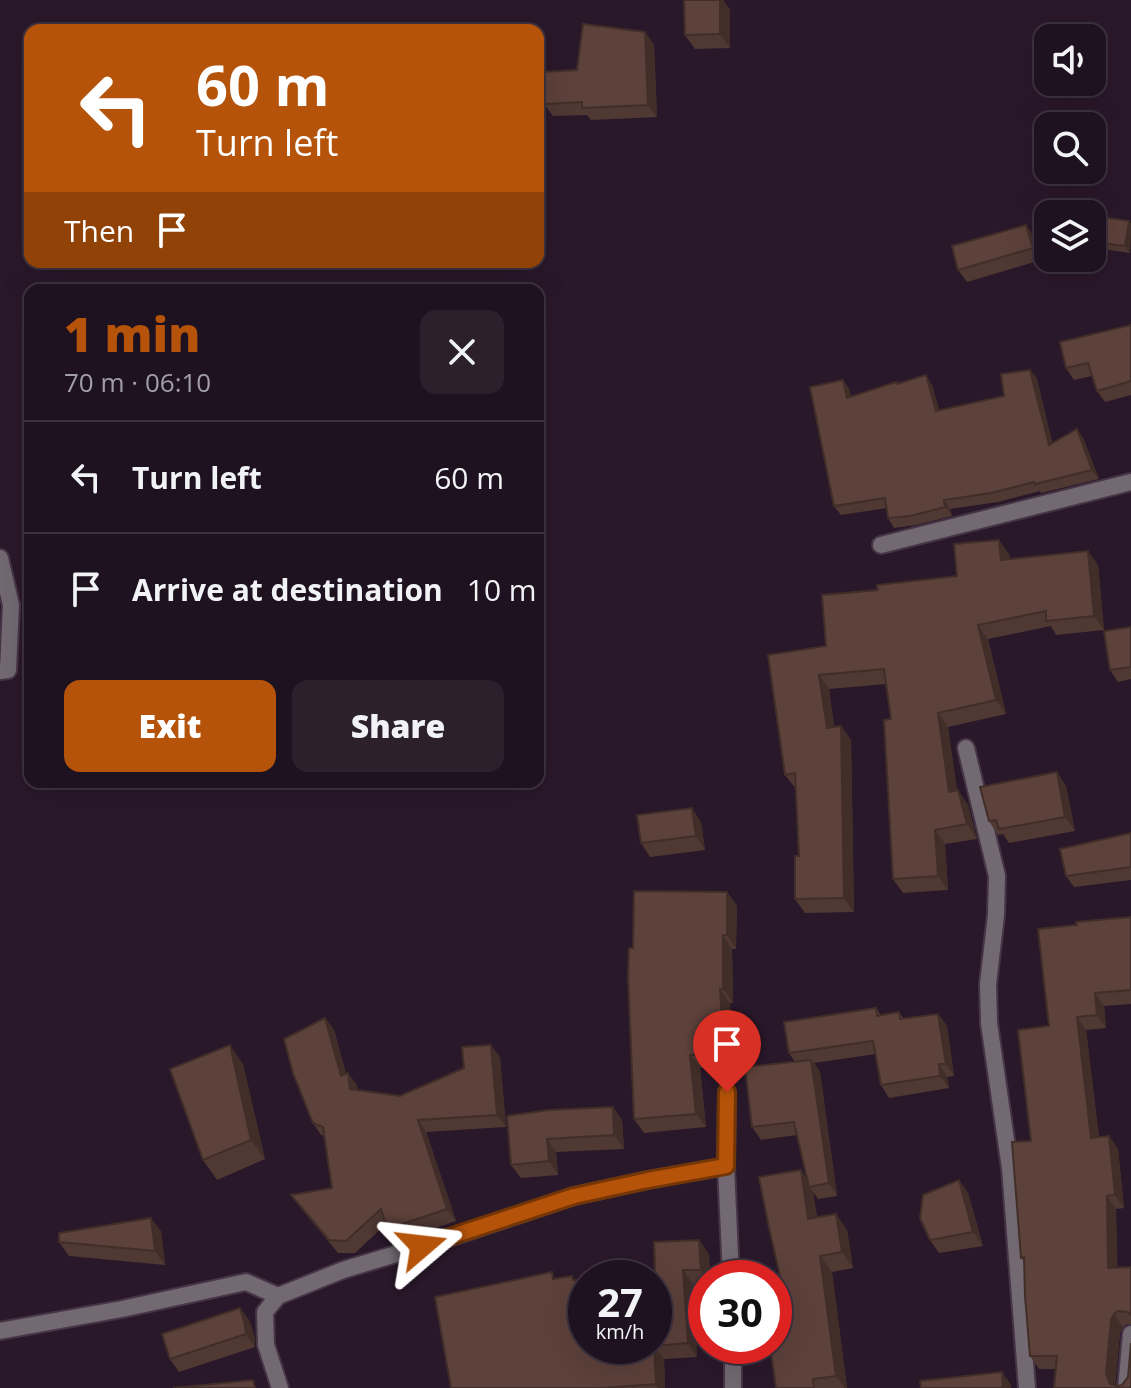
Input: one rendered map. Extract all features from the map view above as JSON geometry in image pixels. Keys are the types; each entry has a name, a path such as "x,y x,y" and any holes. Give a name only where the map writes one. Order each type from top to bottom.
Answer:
{"street":[{"path":"881,545 1131,482"},
{"path":"0,558 11,605 8,670 0,671"},
{"path":"966,748 997,876 988,984 989,1023 1010,1168 1027,1388"},
{"path":"727,1092 726,1166 730,1260"},
{"path":"280,1388 266,1345 265,1312 278,1296 343,1270 574,1196 726,1166"},
{"path":"0,1331 246,1282 278,1296"},
{"path":"1126,1388 1131,1334"},
{"path":"733,1364 733,1388"}],"building":[{"path":"684,0 720,0 720,34 685,35"},
{"path":"583,24 645,32 648,105 582,108 582,102 544,104 544,72 577,70"},
{"path":"1106,218 1129,221 1125,246 1106,244"},
{"path":"1026,225 1033,248 958,270 952,246"},
{"path":"1131,325 1131,381 1097,391 1088,363 1066,368 1060,342"},
{"path":"1030,370 1049,445 1077,429 1092,470 991,493 944,500 945,507 910,516 888,518 885,498 834,506 810,387 843,380 847,398 926,375 936,411 1004,396 1001,374"},
{"path":"999,540 1001,560 1088,551 1094,616 1046,621 1046,611 978,625 996,700 938,713 949,792 958,790 967,824 935,830 938,876 893,879 884,720 891,719 884,669 819,675 827,728 841,726 844,898 795,899 795,856 799,856 795,773 785,775 768,655 826,646 822,595 878,590 877,585 957,576 954,544"},
{"path":"1131,627 1131,667 1110,670 1104,631"},
{"path":"1057,772 1065,817 999,829 996,820 989,821 980,787"},
{"path":"692,808 696,836 641,843 637,815"},
{"path":"1131,833 1131,867 1066,876 1060,849"},
{"path":"634,891 727,892 727,935 723,935 723,989 720,989 724,1053 690,1055 696,1114 634,1119 628,977 629,948 633,948"},
{"path":"1131,917 1131,990 1095,993 1097,1015 1077,1017 1091,1138 1109,1136 1115,1195 1107,1196 1108,1268 1131,1267 1131,1315 1118,1311 1111,1320 1106,1374 1110,1384 1122,1385 1128,1377 1131,1343 1131,1388 1054,1388 1057,1356 1030,1356 1012,1142 1031,1141 1018,1030 1049,1026 1038,929"},
{"path":"876,1008 877,1016 899,1012 900,1019 938,1014 946,1064 939,1064 940,1076 881,1085 873,1041 789,1053 784,1022"},
{"path":"325,1018 341,1076 348,1073 350,1089 400,1096 464,1068 462,1047 491,1045 497,1115 418,1120 447,1209 387,1229 381,1209 346,1241 329,1240 291,1195 332,1188 323,1127 313,1123 293,1073 284,1039"},
{"path":"230,1045 251,1140 203,1160 170,1069"},
{"path":"811,1060 829,1183 809,1187 794,1122 752,1127 745,1067"},
{"path":"613,1107 614,1135 547,1139 549,1161 511,1165 507,1116 549,1110"},
{"path":"801,1170 808,1219 836,1214 842,1252 820,1256 836,1376 813,1379 814,1388 776,1388 773,1364 792,1364 792,1260 776,1260 759,1177"},
{"path":"959,1180 973,1232 930,1240 920,1218 923,1195"},
{"path":"151,1218 155,1251 59,1242 59,1233"},
{"path":"699,1240 700,1260 688,1260 688,1270 683,1270 688,1343 672,1344 672,1260 655,1260 654,1242"},
{"path":"552,1272 553,1279 568,1277 568,1364 655,1364 656,1384 603,1388 451,1388 435,1297"},
{"path":"240,1308 246,1334 170,1359 162,1334"},
{"path":"1002,1372 1003,1388 921,1388 920,1381"},
{"path":"253,1380 255,1388 173,1388"}],"route":[{"path":"422,1246 574,1196 726,1166 727,1092"}]}
